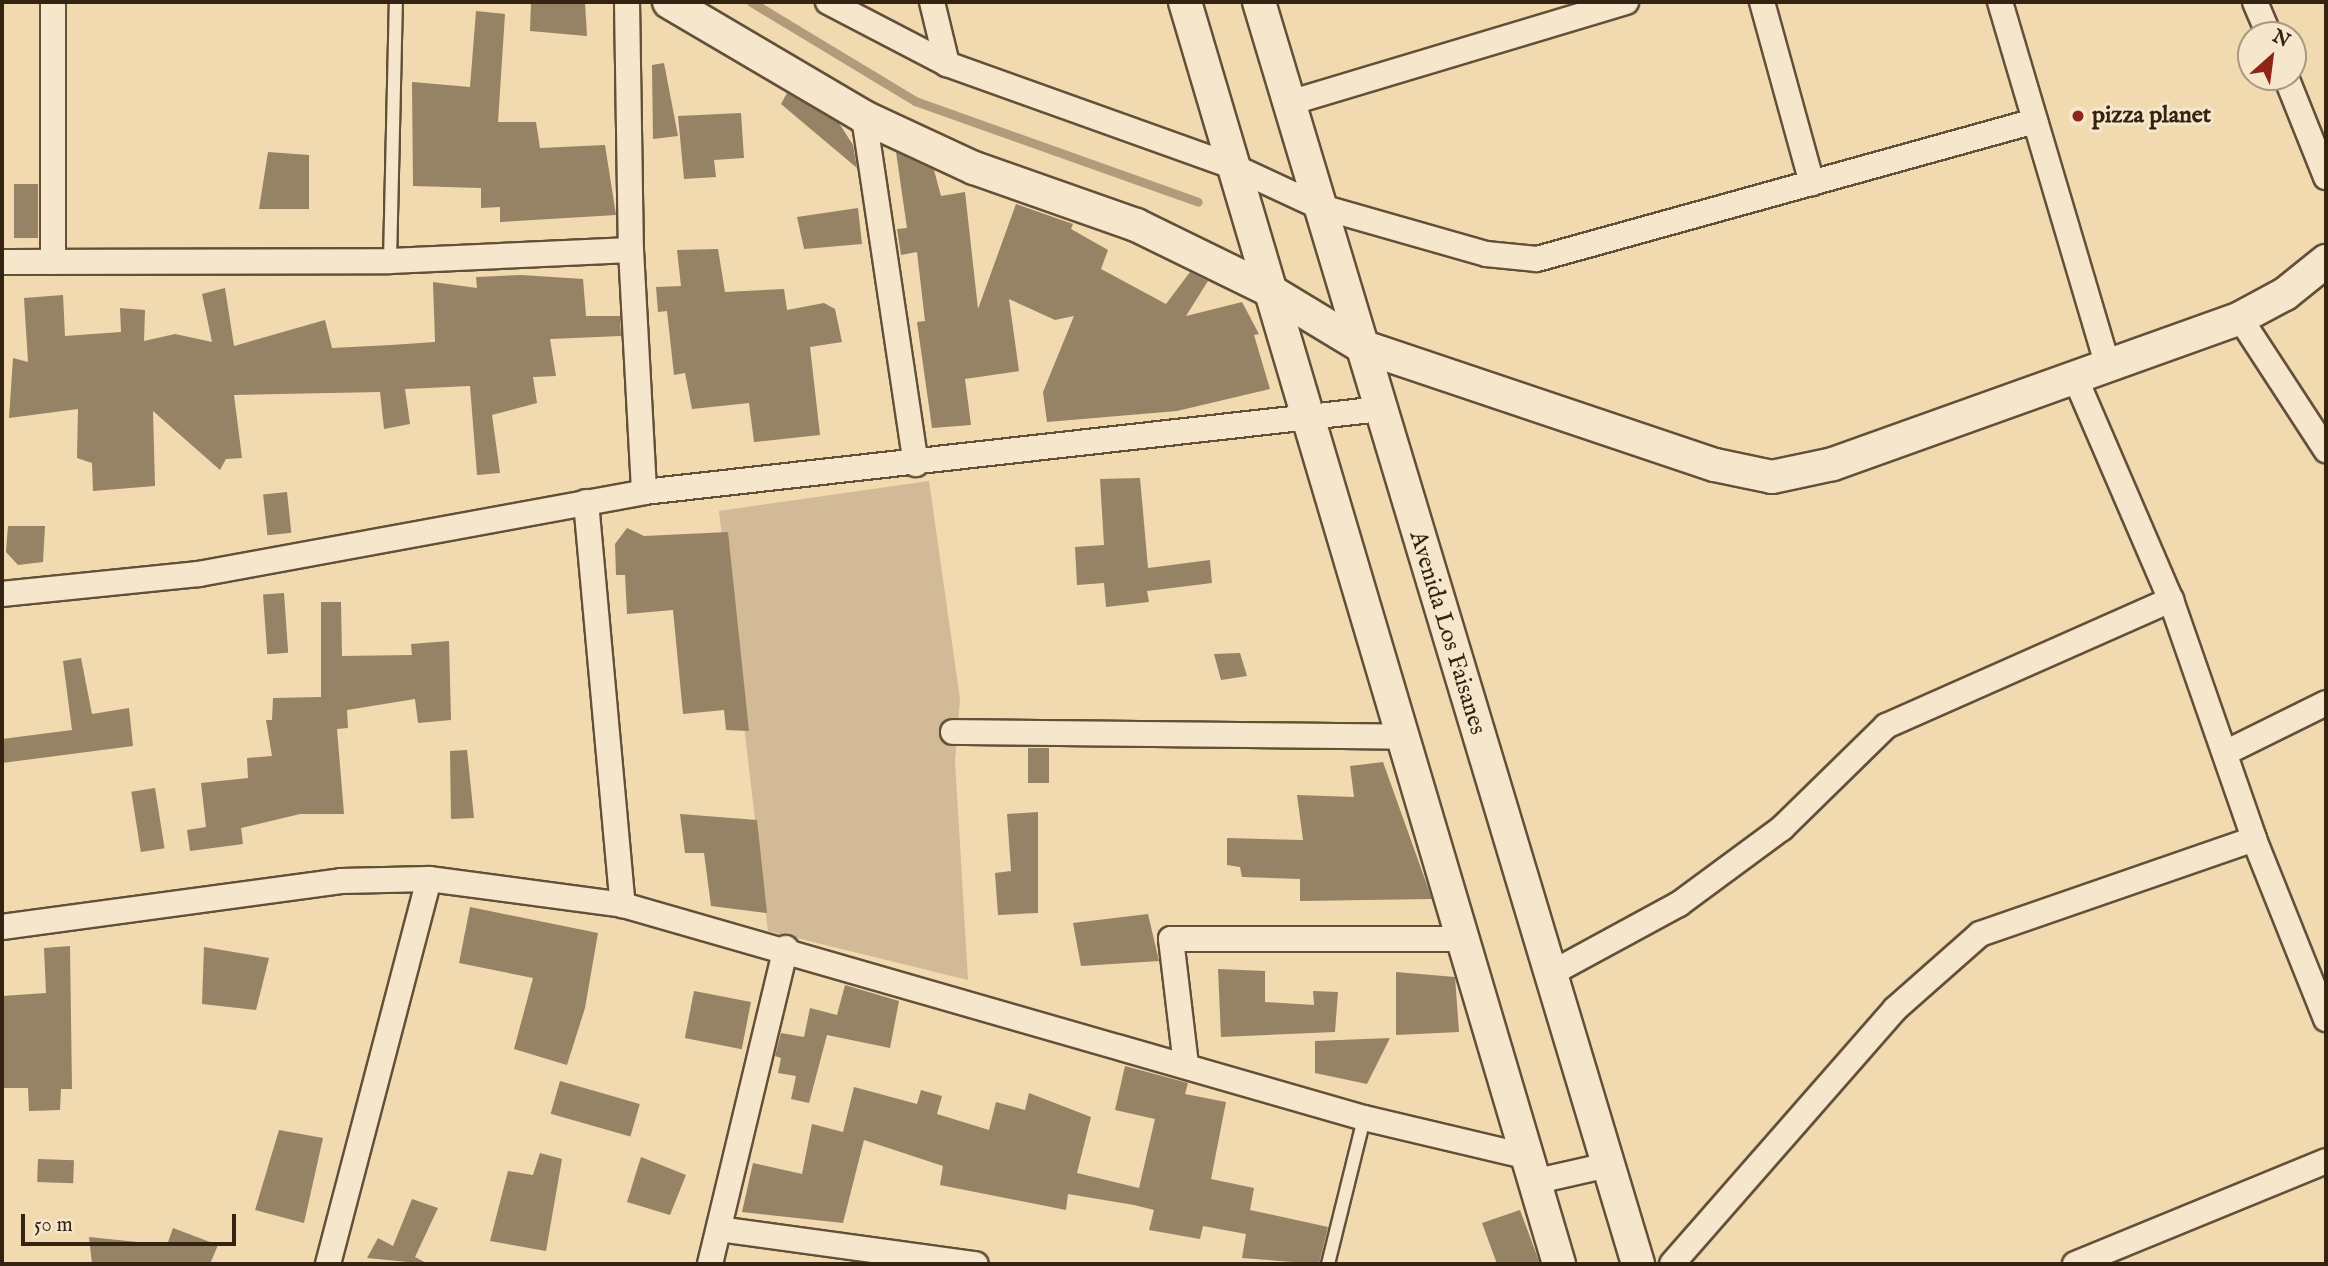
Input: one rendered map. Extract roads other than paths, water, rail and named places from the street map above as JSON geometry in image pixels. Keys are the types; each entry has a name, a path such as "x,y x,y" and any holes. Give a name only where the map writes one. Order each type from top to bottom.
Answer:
{"street":[{"path":"53,2 53,262"},
{"path":"627,2 631,250 644,492"},
{"path":"669,2 864,117 974,168 1136,225 1267,289 1361,346 1715,465 1772,477 1833,464 2107,363 2240,318 2285,294 2326,261"},
{"path":"828,2 947,64 1232,166 1318,206 1486,254 1537,259 2035,121"},
{"path":"932,2 947,64"},
{"path":"1185,2 1267,289 1559,1264"},
{"name":"Avenida Los Faisanes","path":"1259,2 1318,206 1638,1264"},
{"path":"1289,103 1626,2"},
{"path":"1762,2 1812,183"},
{"path":"2000,2 2107,363"},
{"path":"2255,2 2263,21"},
{"path":"2292,91 2326,177"},
{"path":"864,117 916,464"},
{"path":"2,262 390,261 631,250"},
{"path":"2240,318 2326,450"},
{"path":"2074,375 2171,600 2227,752 2254,839 2326,1018"},
{"path":"2,594 199,574 644,492 916,464 1380,410"},
{"path":"586,502 623,905"},
{"path":"1550,974 1679,904 1782,828 1886,726 2171,600"},
{"path":"2227,752 2326,703"},
{"path":"953,732 1400,737"},
{"path":"1672,1264 1895,1009 1968,943 2254,839"},
{"path":"328,1264 429,879"},
{"path":"2,927 341,881 429,879 623,905 786,948 1529,1169 1608,1165"},
{"path":"1186,1065 1171,939 1460,939"},
{"path":"710,1264 786,948"},
{"path":"2075,1264 2326,1161"},
{"path":"719,1229 976,1264"}],"lane":[{"path":"390,261 396,2"},
{"path":"2,262 2,276"},
{"path":"1328,1264 1364,1118"}],"waterway":[{"path":"751,2 915,101 1198,202"}],"place":[{"name":"pizza planet","path":"2078,116"}]}
